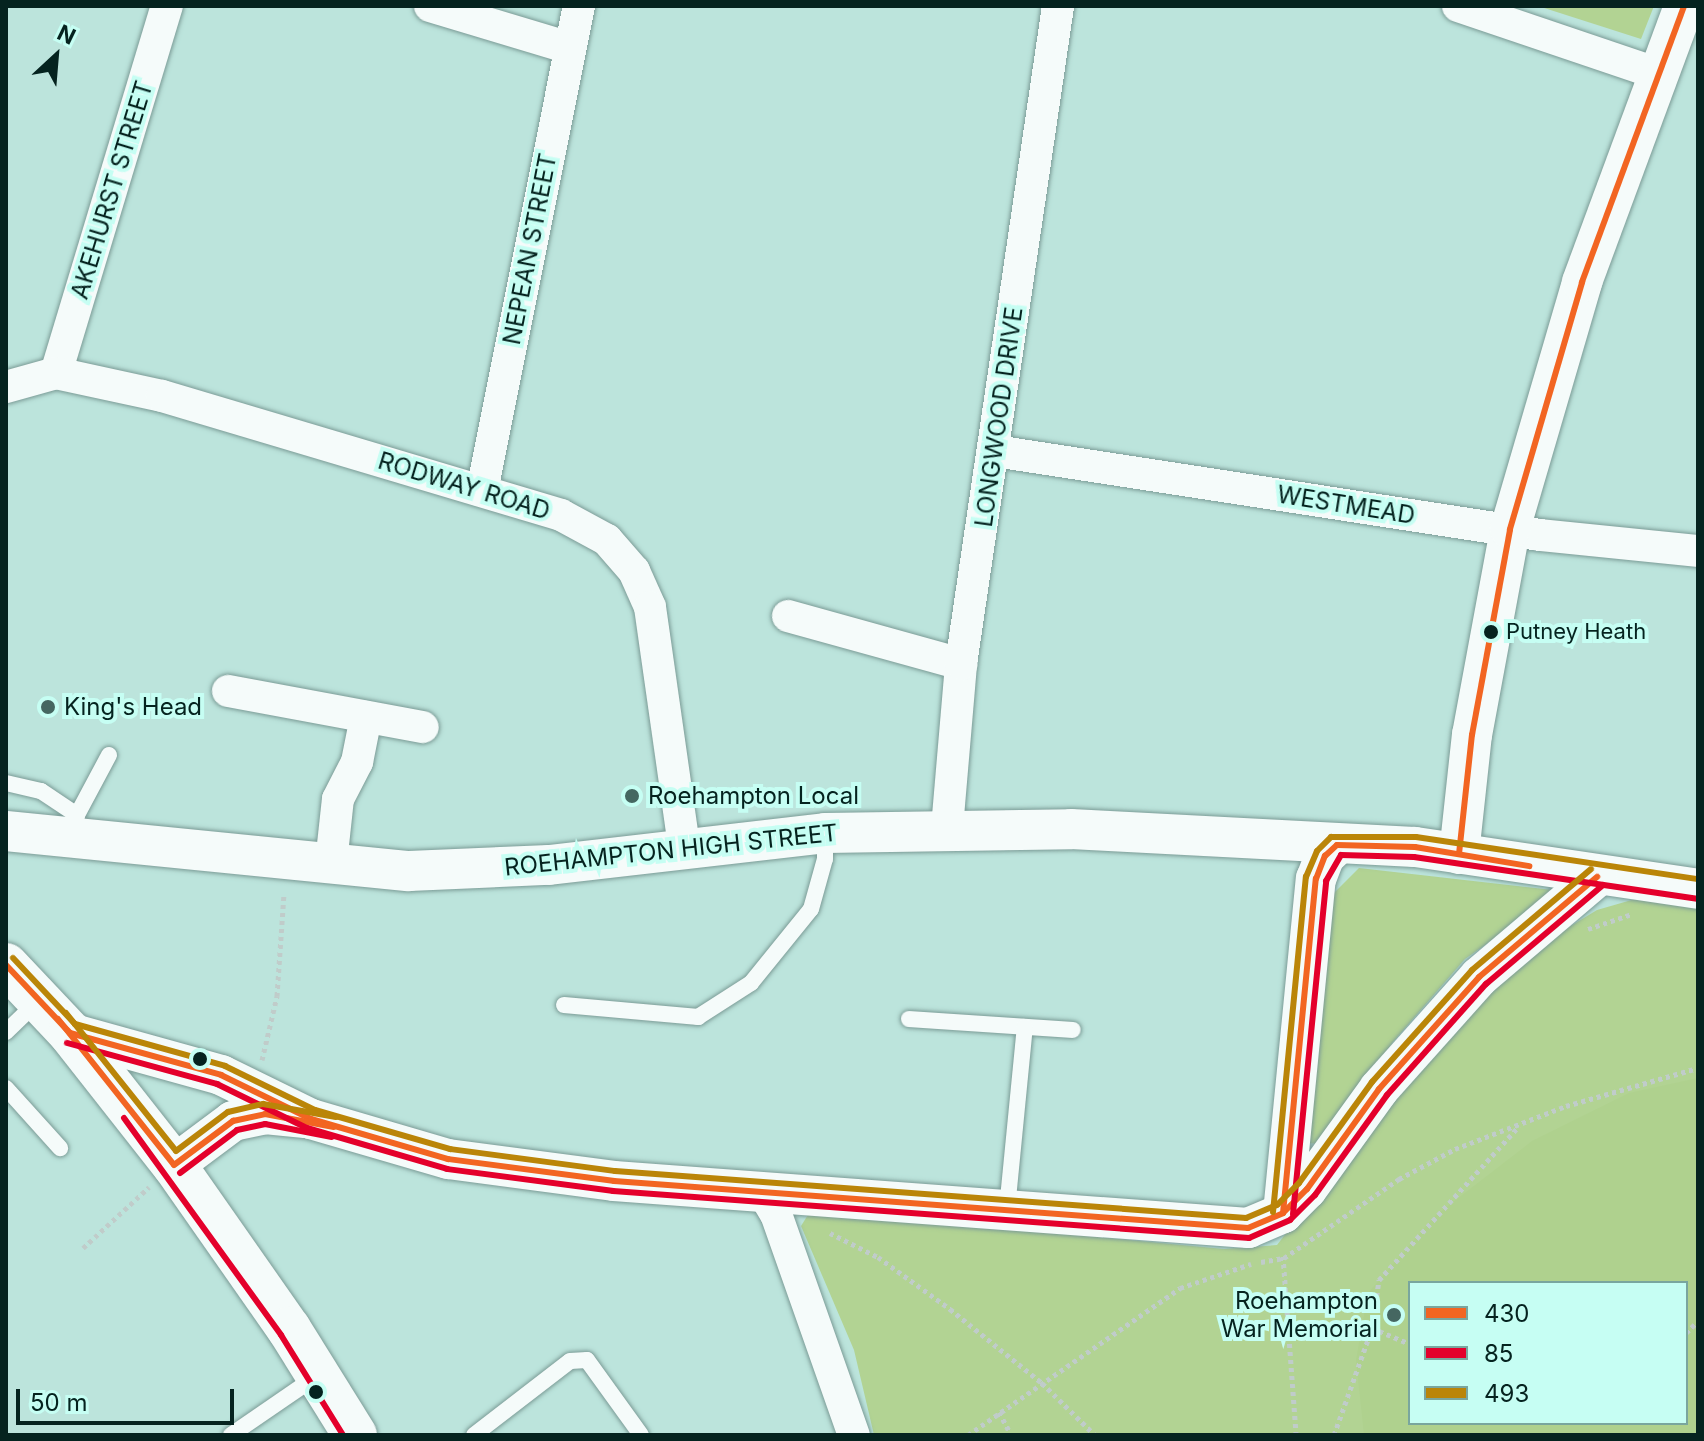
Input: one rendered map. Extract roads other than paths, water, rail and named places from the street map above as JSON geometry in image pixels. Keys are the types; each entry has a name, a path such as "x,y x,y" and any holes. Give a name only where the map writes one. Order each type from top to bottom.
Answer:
{"highway":[{"path":"6,965 70,1033 174,1165 318,1375 355,1435"}],"street":[{"name":"AKEHURST STREET","path":"56,373 167,6"},
{"path":"430,6 570,48"},
{"name":"NEPEAN STREET","path":"482,491 579,6"},
{"name":"LONGWOOD DRIVE","path":"947,828 961,664 995,451 1058,6"},
{"path":"1458,6 1656,73"},
{"path":"1459,854 1472,735 1510,529 1557,359 1656,73 1684,6"},
{"name":"RODWAY ROAD","path":"6,387 56,373 162,396 561,515 607,540 634,571 650,607 684,846"},
{"name":"WESTMEAD","path":"995,451 1510,529 1698,551"},
{"path":"788,616 961,664"},
{"path":"228,691 423,727"},
{"path":"331,863 338,799 357,762 366,717"},
{"name":"ROEHAMPTON HIGH STREET","path":"6,831 75,827 331,863 456,870 549,865 684,846 825,833 947,828 1221,835 1337,845"},
{"path":"1290,1225 1316,879 1325,856 1337,845 1459,854 1597,877 1698,889"},
{"path":"1290,1225 1307,1189 1379,1089 1479,977 1597,877"},
{"path":"70,1033 255,1089 311,1119"},
{"path":"174,1165 233,1121 265,1114 311,1119 448,1159 769,1202 1007,1210 1248,1228 1290,1225"},
{"path":"769,1202 854,1435"}],"lane":[{"path":"6,783 41,791 75,827 109,755"},
{"path":"564,1005 698,1017 751,983 811,909 825,859 825,833"},
{"path":"6,1032 39,1000"},
{"path":"909,1019 1073,1030"},
{"path":"1007,1210 1025,1027"},
{"path":"6,1088 60,1148"},
{"path":"474,1435 570,1361 587,1360 641,1435"},
{"path":"231,1435 318,1375"}],"place":[{"name":"Putney Heath","path":"1491,632"},
{"name":"King's Head","path":"48,707"},
{"name":"Roehampton Local","path":"632,796"},
{"name":"Roehampton War Memorial","path":"1394,1315"}]}
